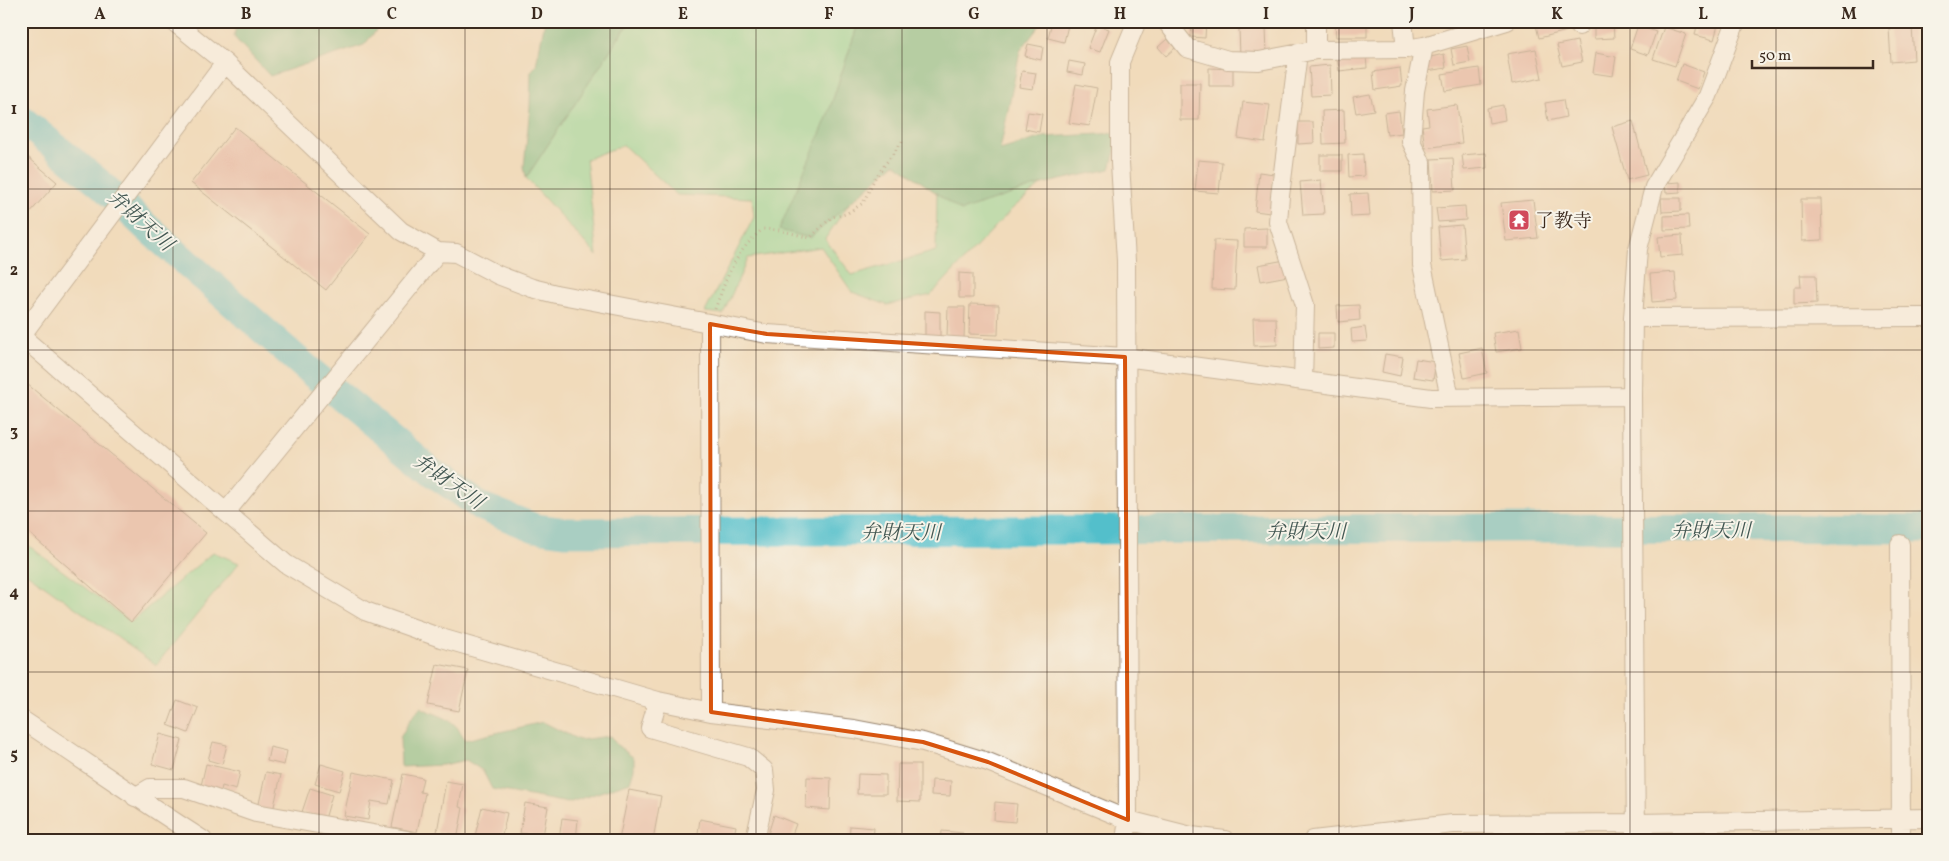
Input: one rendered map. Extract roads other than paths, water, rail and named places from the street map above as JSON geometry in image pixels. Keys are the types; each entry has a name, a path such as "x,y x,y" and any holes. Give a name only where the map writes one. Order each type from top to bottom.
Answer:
{"street":[{"path":"172,21 225,63 401,231 438,252 456,253 498,275 532,288 766,334 1125,357 1431,398 1632,396"},
{"path":"1125,840 1128,820 1126,261 1120,163 1120,62 1137,21"},
{"path":"1166,21 1187,48 1228,60 1259,61 1316,50 1406,49 1424,46 1507,21"},
{"path":"1316,21 1316,50"},
{"path":"1403,21 1406,49"},
{"path":"1636,832 1632,396 1633,318 1638,249 1654,187 1708,96 1736,21"},
{"path":"1424,46 1415,91 1412,141 1421,162 1422,265 1450,398"},
{"path":"1298,53 1278,222 1305,305 1303,381"},
{"path":"225,63 21,336 286,564 365,611 441,638 658,701 711,712 854,729 923,742 988,762 1128,820 1190,836 1225,840"},
{"path":"226,512 438,252"},
{"path":"1633,318 1928,317"},
{"path":"710,324 711,712"},
{"path":"1900,544 1901,840"},
{"path":"658,701 650,728 748,757 764,770 766,790 755,840"},
{"path":"21,719 135,797 203,840"},
{"path":"135,797 150,788 184,788 256,813 407,840"},
{"path":"1313,840 1392,835 1453,824 1636,832 1928,818"}],"waterway":[{"name":"弁財天川","path":"21,119 102,185 145,226 311,372 435,474 480,506 535,528 566,532 1512,528 1928,529"}],"place":[{"name":"了教寺","path":"1519,220"}]}
